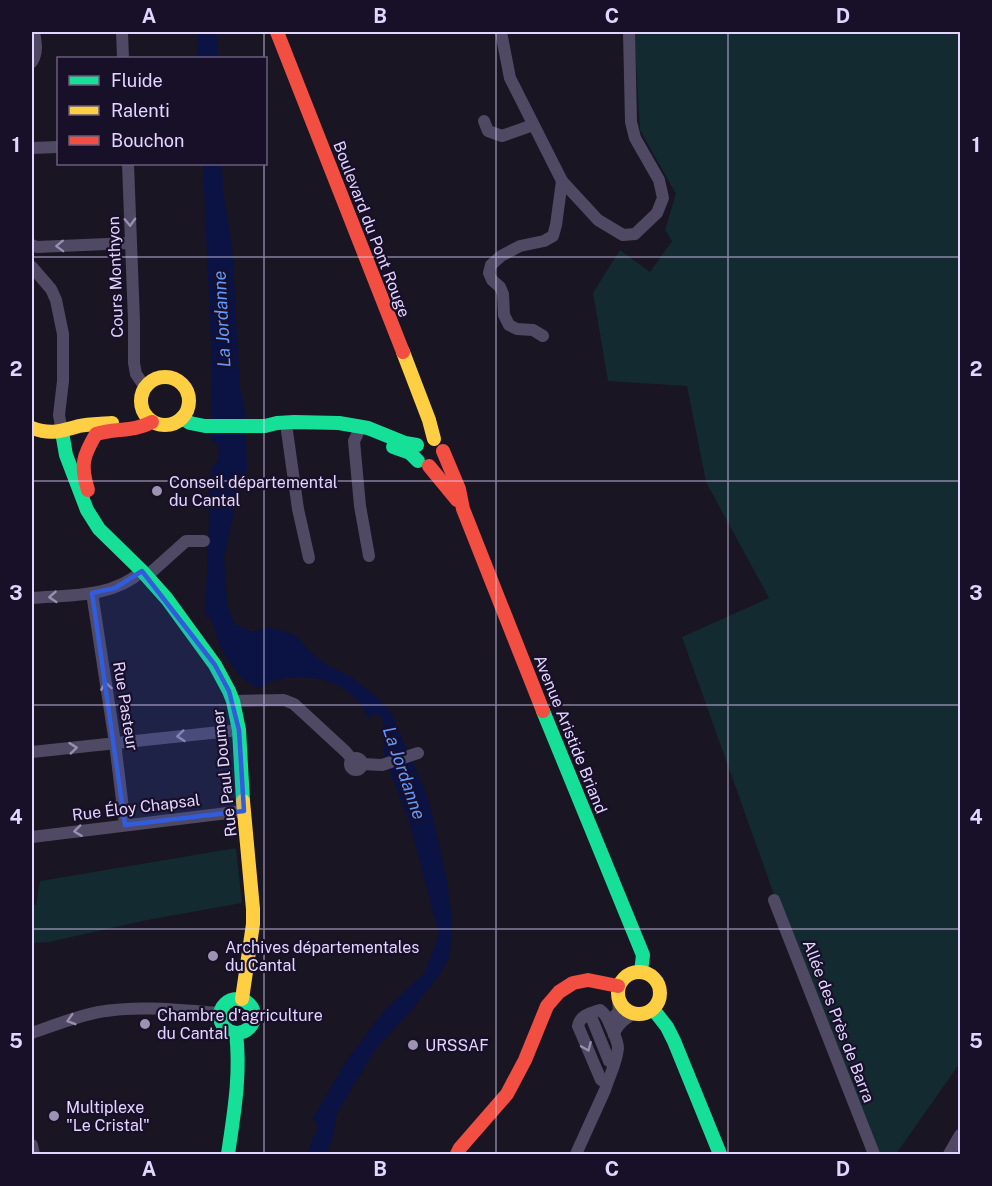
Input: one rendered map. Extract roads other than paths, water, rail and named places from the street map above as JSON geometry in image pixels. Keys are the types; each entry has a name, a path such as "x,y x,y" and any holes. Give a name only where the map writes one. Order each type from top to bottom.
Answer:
{"main road":[{"name":"Boulevard du Pont Rouge","path":"277,32 429,420 434,439"},
{"path":"164,377 171,377 183,384 189,398 187,412 176,423 160,425 148,416 141,403 145,387 157,378 164,377"},
{"path":"62,432 81,426 130,421 148,416"},
{"path":"32,428 70,435 96,434 140,428 148,416"},
{"name":"Avenue Aristide Briand","path":"182,418 190,423 205,426 344,424 368,428 417,445"},
{"path":"326,431 344,424"},
{"name":"Avenue Aristide Briand","path":"285,426 357,435 410,453 424,463 463,509"},
{"name":"Rue Paul Doumer","path":"62,432 66,455 87,510 99,529 145,573"},
{"path":"357,435 363,432 388,440 402,441"},
{"name":"Rue Paul Doumer","path":"96,434 84,455 82,472 88,490 100,513 215,665 233,701 239,730 253,909 253,924 242,999"},
{"path":"424,439 434,439 441,445 443,451 441,458 438,462 424,463 415,453 417,445 424,439"},
{"name":"Avenue Aristide Briand","path":"443,451 459,489 463,509 557,746 643,955 641,972"},
{"path":"634,972 641,972 654,978 660,990 660,997 653,1009 647,1013 633,1014 626,1011 618,992 622,979 634,972"},
{"path":"457,1155 460,1148 507,1094 525,1060 547,1006 559,992 573,983 588,980 618,992"},
{"path":"242,999 253,1009 253,1023 246,1030 230,1032 222,1024 220,1013 225,1003 242,999"},
{"path":"653,1009 667,1027 674,1041 720,1155"},
{"path":"228,1155 235,1114 239,1063 236,1033"}],"street":[{"path":"32,62 36,49 34,32"},
{"path":"122,32 123,57"},
{"path":"501,32 510,78 562,181 598,220 623,235 635,234 657,213 663,198 659,180 635,138 631,122 629,32"},
{"path":"484,121 488,131 502,136 533,125"},
{"path":"32,148 57,147"},
{"name":"Cours Monthyon","path":"128,165 134,363 136,374 145,387"},
{"path":"543,336 533,330 517,329 509,325 504,315 503,294 489,273 491,265 501,256 520,246 544,241 553,236 562,181"},
{"path":"32,245 37,247 130,243"},
{"path":"32,267 51,290 56,300 63,333 63,381 59,415 62,432"},
{"path":"285,426 298,509 309,558"},
{"path":"357,435 354,441 360,506 369,556"},
{"path":"32,598 92,593 115,588 145,573 186,541 204,541"},
{"name":"Rue Pasteur","path":"92,593 125,825"},
{"path":"233,701 284,700 294,704 357,761 382,765 418,753"},
{"path":"32,752 239,730"},
{"name":"Rue Éloy Chapsal","path":"32,837 244,811"},
{"name":"Allée des Près de Barra","path":"774,900 874,1155"},
{"path":"608,1020 619,1011 618,992"},
{"path":"32,1033 97,1012 142,1008 220,1013"},
{"path":"576,1155 608,1082 618,1048 608,1020 600,1010 583,1016 578,1026 601,1080 608,1082"},
{"path":"590,1014 609,1061 615,1058"},
{"path":"614,1035 621,1023 633,1014"},
{"path":"949,1155 960,1135"},
{"path":"32,1145 34,1155"}],"water":[{"path":"197,32 216,32 218,57 198,57"},
{"name":"La Jordanne","path":"203,165 222,165 223,192 232,244 240,389 245,411 247,470 236,502 224,557 227,605 235,624 252,632 268,627 295,635 313,655 351,677 378,698 390,711 431,809 447,881 452,920 450,955 441,973 375,1050 337,1113 333,1137 326,1154 307,1154 318,1127 313,1118 345,1063 384,1011 424,974 439,935 410,824 385,759 380,715 375,714 369,718 353,696 337,685 324,680 291,677 282,678 261,688 253,686 242,678 232,665 220,645 213,622 210,617 205,617 211,467 217,463 219,449 217,443 212,442 211,345"}],"place":[{"name":"Conseil départemental du Cantal","path":"157,491"},
{"name":"Archives départementales du Cantal","path":"213,956"},
{"name":"Chambre d'agriculture du Cantal","path":"145,1024"},
{"name":"URSSAF","path":"413,1045"},
{"name":"Multiplexe \"Le Cristal\"","path":"54,1116"}]}
